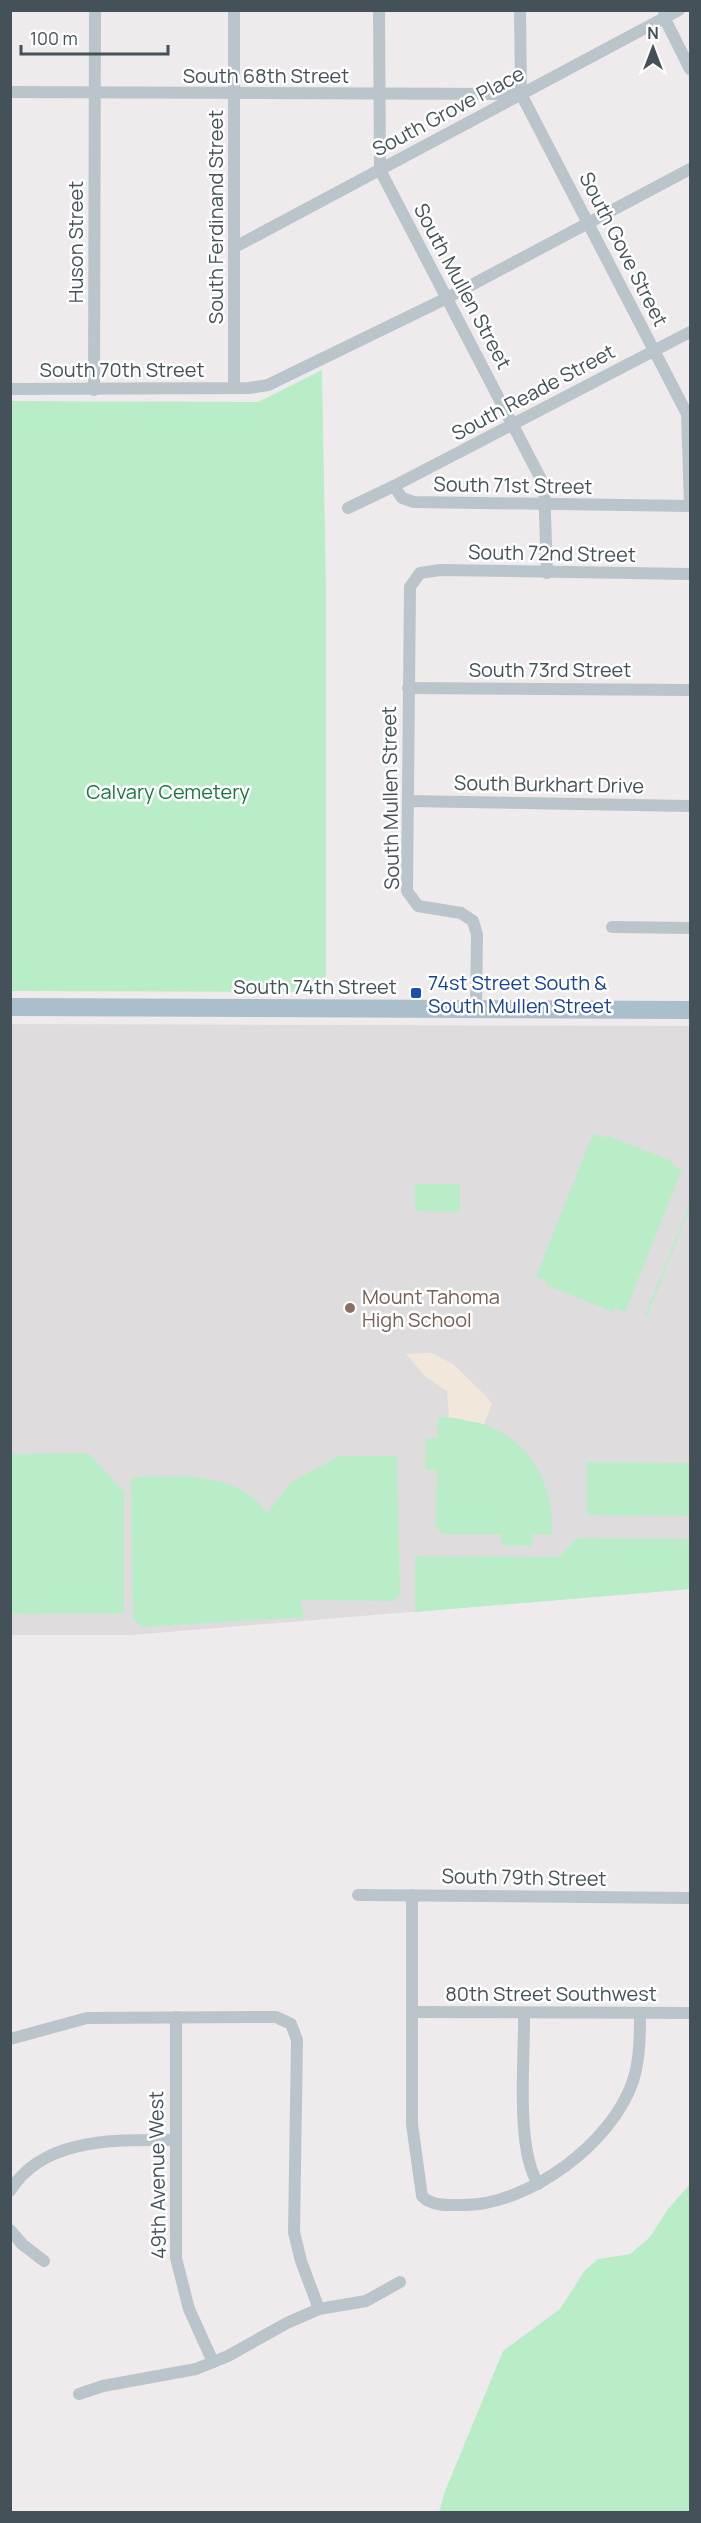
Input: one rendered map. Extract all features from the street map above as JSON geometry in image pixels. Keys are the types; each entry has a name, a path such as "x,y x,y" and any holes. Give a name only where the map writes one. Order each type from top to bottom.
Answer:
{"main road":[{"name":"South 74th Street","path":"10,1007 690,1010"}],"street":[{"name":"Huson Street","path":"94,390 95,10"},
{"name":"South Ferdinand Street","path":"234,10 234,388"},
{"name":"South Mullen Street","path":"379,10 380,170 544,485 548,573"},
{"name":"South Gove Street","path":"520,10 521,94 687,414 690,506"},
{"name":"South Grove Place","path":"235,247 665,15 679,10"},
{"path":"665,15 690,69"},
{"name":"South 68th Street","path":"10,92 234,95 521,94"},
{"name":"South 70th Street","path":"10,389 234,388 268,385 447,298 690,169"},
{"name":"South Reade Street","path":"394,486 690,332"},
{"path":"348,508 394,486"},
{"name":"South 71st Street","path":"394,486 402,498 414,502 546,506 690,506"},
{"name":"South 72nd Street","path":"415,576 440,570 690,574"},
{"name":"South Mullen Street","path":"415,576 410,587 407,891 418,906 461,913 473,921 477,935 476,1009"},
{"name":"South 73rd Street","path":"408,688 690,690"},
{"name":"South Burkhart Drive","path":"408,801 690,806"},
{"path":"612,927 690,928"},
{"name":"South 79th Street","path":"358,1895 690,1898"},
{"path":"412,1895 413,2143 424,2199 439,2204 484,2204 510,2197 568,2166 618,2110 631,2087 638,2062 640,2013"},
{"name":"80th Street Southwest","path":"412,2012 690,2013"},
{"path":"524,2013 525,2134 529,2163 538,2184"},
{"name":"49th Avenue West","path":"176,2017 176,2258 189,2309 213,2362"},
{"path":"10,2039 87,2018 276,2017 291,2024 297,2040 294,2232 301,2261 319,2309"},
{"path":"10,2191 23,2175 36,2165 72,2148 109,2140 175,2140"},
{"path":"10,2230 22,2244 44,2261"},
{"path":"79,2394 103,2386 171,2375 213,2362 319,2309 366,2301 400,2282"}],"shaded area":[{"name":"Mount Tahoma High School","path":"11,1024 690,1026 690,1589 131,1635 11,1635"}],"green space":[{"name":"Calvary Cemetery","path":"322,370 326,592 326,992 11,991 11,401 258,402"},
{"path":"593,1133 604,1138 606,1135 672,1161 672,1164 682,1169 625,1312 615,1308 613,1312 546,1285 547,1281 536,1277"},
{"path":"415,1184 460,1184 460,1212 415,1211"},
{"path":"690,1202 690,1207 647,1317 645,1316"},
{"path":"438,1417 463,1419 486,1425 506,1435 523,1449 536,1466 545,1486 551,1510 552,1535 533,1534 532,1546 501,1545 501,1534 443,1534 436,1527 437,1470 425,1469 426,1438 437,1438"},
{"path":"88,1453 124,1492 124,1613 11,1614 11,1454"},
{"path":"339,1456 397,1456 400,1594 393,1601 300,1600 305,1617 143,1627 133,1619 131,1478 186,1477 224,1483 256,1500 267,1514 290,1483"},
{"path":"587,1462 690,1463 690,1516 587,1515"},
{"path":"577,1538 690,1539 690,1589 415,1612 415,1556 559,1557"},
{"path":"690,2184 690,2512 439,2512 445,2491 503,2351 560,2309 585,2270 598,2259 630,2254 650,2237 668,2209"}],"sand":[{"path":"431,1353 453,1364 487,1397 492,1404 484,1424 449,1417 447,1391 426,1377 406,1354"}],"place":[{"name":"74st Street South & South Mullen Street","path":"416,993"},
{"name":"Mount Tahoma High School","path":"350,1308"}]}
